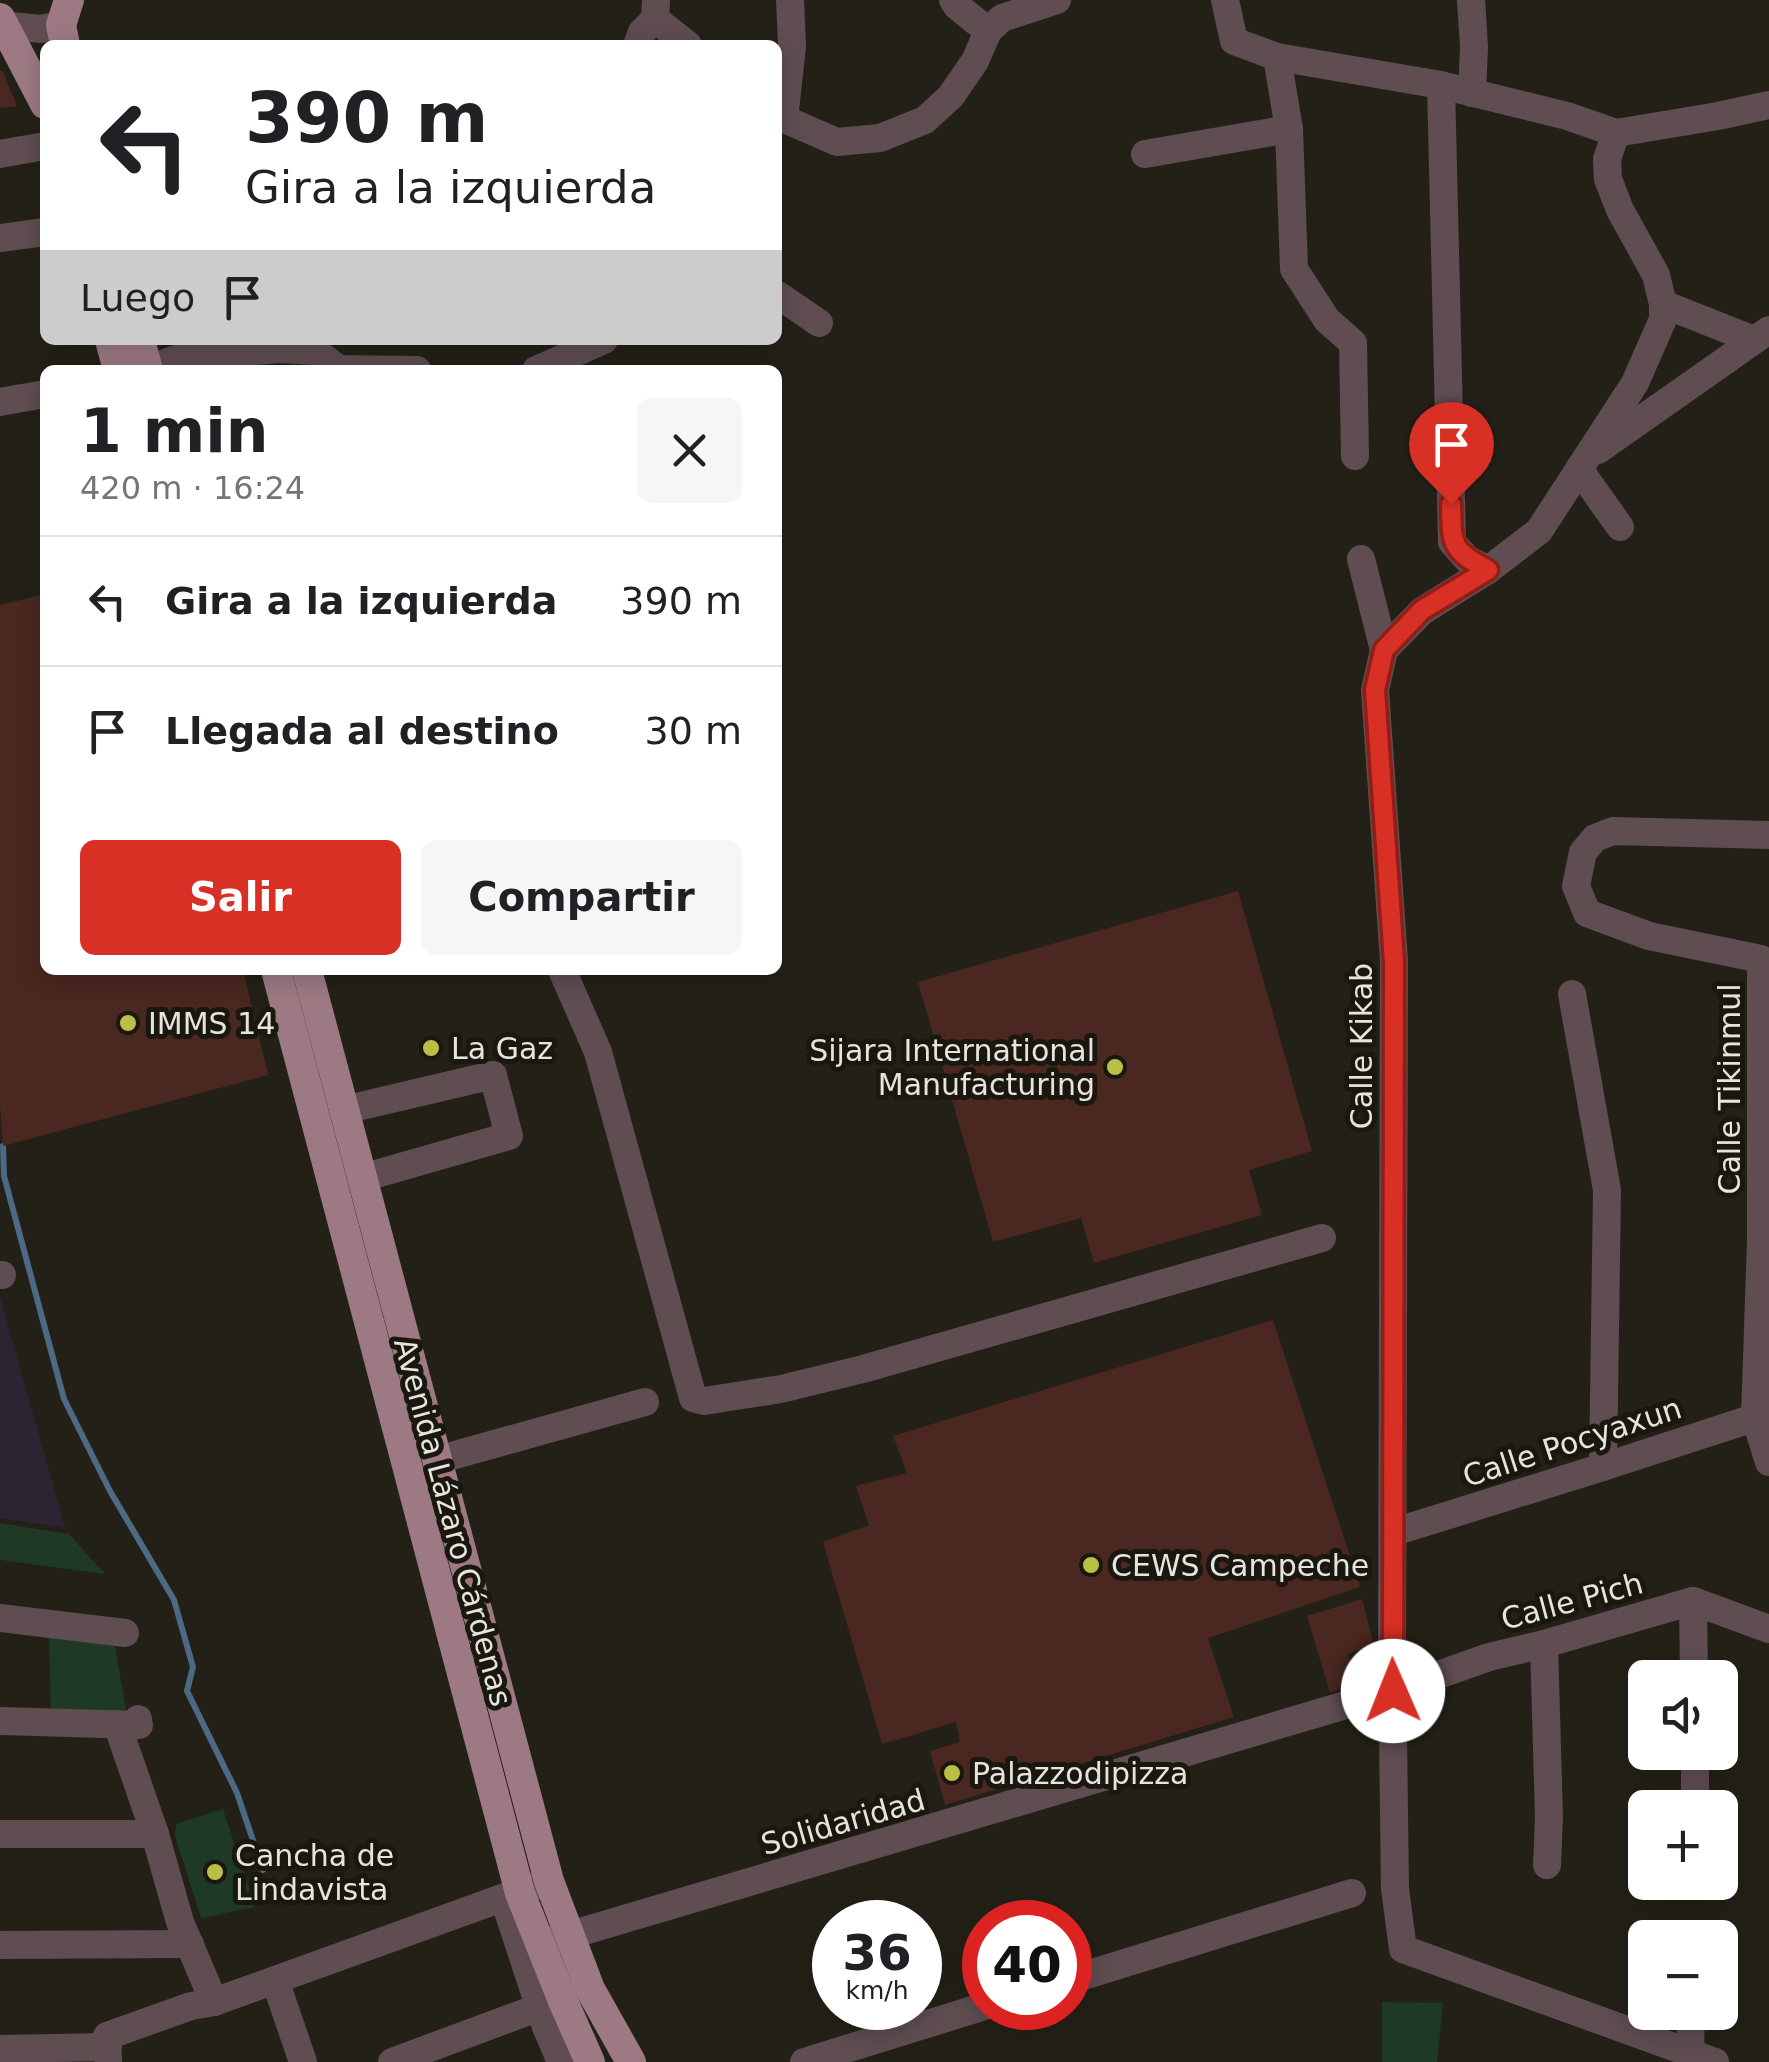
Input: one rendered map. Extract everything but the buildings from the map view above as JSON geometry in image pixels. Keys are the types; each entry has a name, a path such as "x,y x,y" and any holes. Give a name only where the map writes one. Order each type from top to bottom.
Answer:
{"main road":[{"path":"1,23 40,95"},
{"name":"Avenida Lázaro Cárdenas","path":"294,979 344,1110 549,1881 555,1940 590,2062"},
{"name":"Avenida Lázaro Cárdenas","path":"294,979 512,1896 555,1940 590,1989 631,2062"}],"street":[{"path":"782,111 792,46 790,0"},
{"path":"953,0 988,32"},
{"path":"782,117 836,142 880,138 925,120 951,96 976,61 988,32 1002,18 1057,0"},
{"path":"1225,0 1234,41 1277,57 1441,86 1567,116 1616,133 1769,104"},
{"path":"1471,0 1472,93"},
{"path":"639,40 655,10 683,40"},
{"path":"1,23 41,29 65,23"},
{"path":"1277,57 1288,129 1294,269 1326,320 1353,343 1356,456"},
{"path":"1441,86 1452,542 1467,559 1488,570"},
{"path":"1144,154 1288,129"},
{"path":"1384,650 1422,610 1488,570 1539,531 1635,383 1663,319 1663,304 1656,275 1620,210 1608,179 1607,158 1616,133"},
{"path":"0,154 40,147"},
{"path":"0,238 40,233"},
{"path":"782,299 819,323"},
{"path":"1663,304 1762,335"},
{"path":"1582,464 1762,335"},
{"path":"547,365 593,345"},
{"path":"160,365 182,357 280,349 314,352 334,365"},
{"path":"0,402 40,395"},
{"path":"1582,464 1620,527"},
{"path":"1361,558 1384,650"},
{"name":"Calle Kikab","path":"1384,650 1375,690 1394,961 1393,1691 1395,1888 1403,1948 1702,2057"},
{"name":"Calle Tikinmul","path":"1769,835 1613,831 1595,838 1583,852 1576,886 1587,912 1649,936 1761,959 1762,1415 1769,1462"},
{"path":"564,975 598,1052 693,1398 704,1401 782,1389 863,1369 1322,1238"},
{"path":"1572,994 1607,1190 1603,1467"},
{"path":"344,1110 493,1076 509,1136 362,1178"},
{"path":"437,1460 645,1402"},
{"name":"Calle Pocyaxun","path":"1394,1532 1762,1415"},
{"path":"1694,1660 1693,1601 1769,1628"},
{"name":"Calle Pich","path":"1393,1691 1489,1657 1693,1601"},
{"path":"0,1618 125,1633"},
{"path":"1544,1644 1547,1865"},
{"name":"Solidaridad","path":"555,1940 1393,1691"},
{"path":"0,1721 128,1721 180,1922 214,2002"},
{"path":"0,1834 155,1834"},
{"path":"0,2049 108,2054 106,2036 191,2006 214,2002 549,1881"},
{"path":"1092,1973 1352,1892"},
{"path":"512,1896 540,2006 560,2062"},
{"path":"0,1945 190,1944"},
{"path":"275,1980 303,2062"},
{"path":"392,2062 540,2006"},
{"path":"804,2062 962,2013"},
{"path":"1695,2030 1702,2057"}],"shaded area":[{"path":"0,1297 65,1528 0,1518"}],"green space":[{"path":"0,1523 69,1534 105,1574 0,1560"},
{"path":"49,1636 114,1642 128,1720 51,1711"},
{"name":"Cancha de Lindavista","path":"223,1809 255,1907 201,1918 175,1836 176,1824"},
{"path":"1382,2002 1443,2003 1437,2062 1382,2062"}],"waterway":[{"path":"3,1146 4,1176 64,1399 110,1491 174,1600 193,1667 187,1691 237,1793 263,1870"}],"place":[{"name":"IMMS 14","path":"128,1023"},
{"name":"La Gaz","path":"431,1048"},
{"name":"Sijara International Manufacturing","path":"1115,1067"},
{"name":"CEWS Campeche","path":"1091,1565"},
{"name":"Palazzodipizza","path":"952,1773"},
{"name":"Cancha de Lindavista","path":"215,1872"}],"route":[{"path":"1393,1691 1394,961 1375,690 1384,650 1422,610 1488,570 1467,559 1452,542 1451,504"}]}
